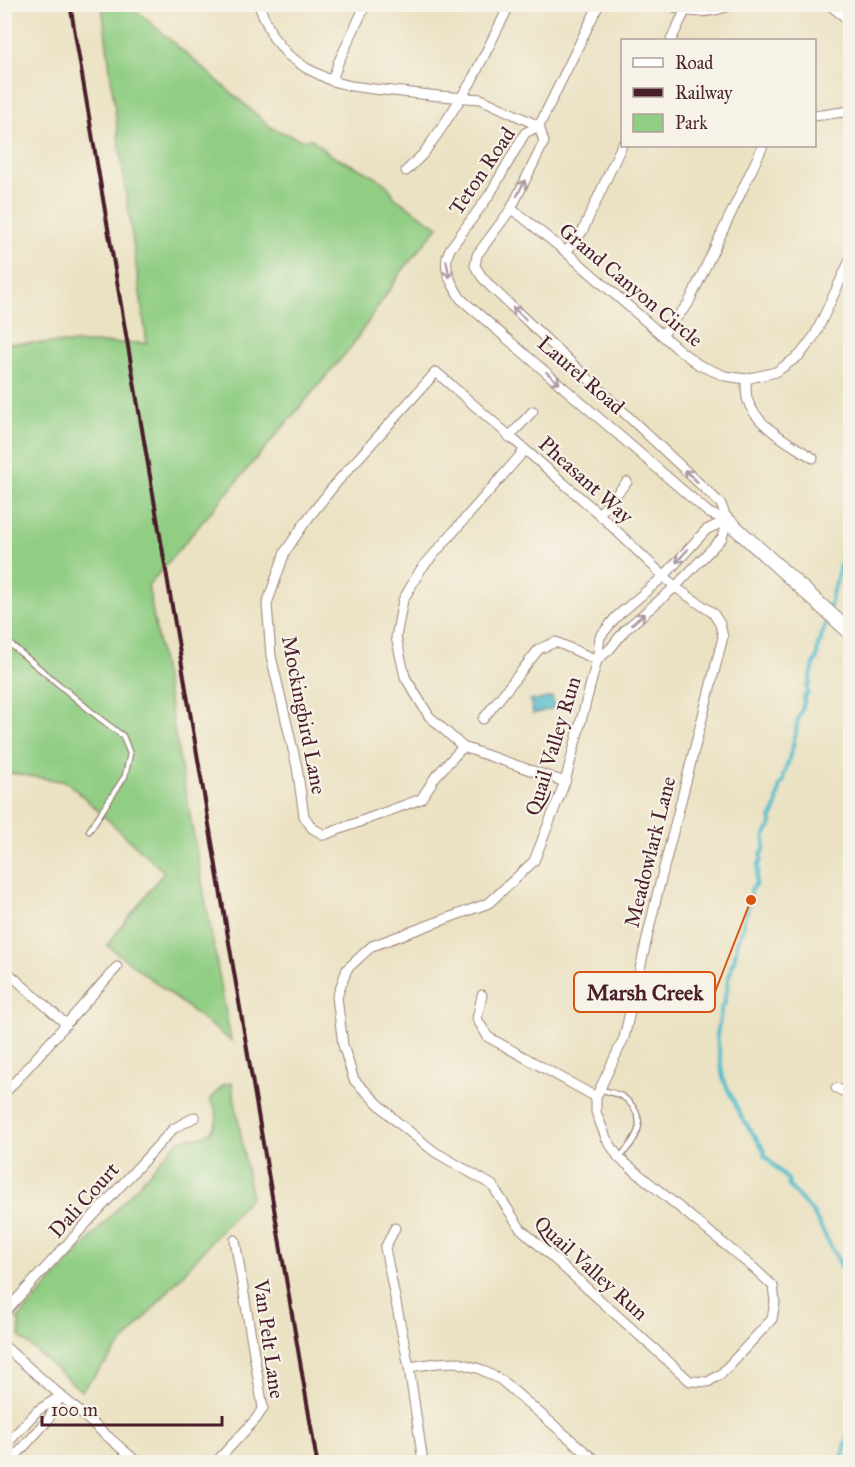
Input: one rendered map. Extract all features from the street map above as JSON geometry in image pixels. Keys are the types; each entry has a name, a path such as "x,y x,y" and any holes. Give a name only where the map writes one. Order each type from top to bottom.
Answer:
{"street":[{"path":"258,4 273,38 288,55 306,68 332,81 351,86 481,99 540,126"},
{"path":"332,81 366,4"},
{"path":"406,171 423,154 471,82 510,4"},
{"name":"Teton Road","path":"457,240 490,194 525,134 540,126 599,4"},
{"path":"669,4 685,11 695,12 714,12 735,4"},
{"path":"828,4 850,21"},
{"path":"671,39 685,11"},
{"path":"816,116 850,111"},
{"name":"Teton Road","path":"477,255 511,209 544,142 540,126"},
{"path":"566,252 582,232 621,147"},
{"path":"662,335 688,304 763,147"},
{"name":"Grand Canyon Circle","path":"511,209 566,252 699,365 725,376 746,379 777,372 800,355 815,335 850,260"},
{"name":"Laurel Road","path":"457,240 446,257 446,267 461,299 709,513 727,520 850,632"},
{"name":"Laurel Road","path":"477,255 475,266 482,277 721,504 727,520"},
{"name":"Pheasant Way","path":"436,372 599,514 675,587 713,613"},
{"name":"Mockingbird Lane","path":"436,372 337,482 306,521 285,552 267,604 271,656 297,767 304,816 312,828 324,835 420,799 436,776 463,747"},
{"path":"746,379 747,398 753,411 778,436 813,458"},
{"path":"509,437 533,411"},
{"path":"525,450 421,569 403,600 396,638 405,677 429,716 463,747 565,782"},
{"path":"599,514 627,482"},
{"name":"Quail Valley Run","path":"598,1093 596,1113 606,1138 619,1158 773,1286 775,1302 772,1319 721,1374 708,1382 690,1381 520,1228 492,1185 435,1152 396,1122 354,1080 343,1045 337,997 347,969 372,946 489,903 534,861 565,782 597,660 600,637 616,617 664,576 706,530 727,520"},
{"name":"Quail Valley Run","path":"597,660 610,649 625,630 675,587 722,538 727,520"},
{"name":"Meadowlark Lane","path":"598,1093 624,1038 657,895 723,638 720,624 713,613"},
{"path":"483,719 539,649 556,642 597,660"},
{"path":"4,1094 117,968"},
{"path":"4,969 66,1024"},
{"path":"482,995 477,1019 488,1037 598,1093"},
{"path":"836,1088 850,1094"},
{"name":"Dali Court","path":"4,1313 173,1129 195,1118"},
{"path":"395,1228 385,1248 409,1367 423,1462"},
{"name":"Van Pelt Lane","path":"216,1462 256,1419 263,1408 235,1240"},
{"path":"4,1346 137,1462"},
{"path":"409,1367 456,1362 480,1369 501,1380 597,1462"},
{"path":"4,1447 37,1411 61,1395"},
{"path":"10,1462 48,1420 61,1395"}],"lane":[{"path":"4,639 123,736 130,754 124,776 89,831"},
{"path":"598,1093 622,1096 635,1108 639,1119 639,1129 633,1141 619,1158"}],"green space":[{"path":"102,5 130,5 272,128 302,140 312,139 331,155 384,183 394,197 438,227 402,271 351,347 148,586 231,1041 107,945 164,872 67,782 10,773 5,776 5,343 147,343"},
{"path":"232,1083 251,1196 81,1391 20,1337 17,1320 176,1143 204,1135 213,1129 217,1116 210,1100 223,1085"}],"water":[{"path":"552,697 555,708 533,714 530,700"}],"waterway":[{"path":"829,608 837,575 840,572 842,556 847,547 850,523"},
{"path":"828,615 821,641 818,644 817,659 807,687 808,693 804,697 789,761 783,775 784,781 779,786 777,806 771,819 771,826 765,835 756,884 751,889 751,900 737,942 717,1035 723,1079 742,1118 765,1151 764,1155 789,1181 788,1185 813,1213 850,1287"},
{"path":"841,1462 850,1431"}],"railway":[{"path":"70,4 317,1462"}],"place":[{"name":"Marsh Creek","path":"751,900"}]}
